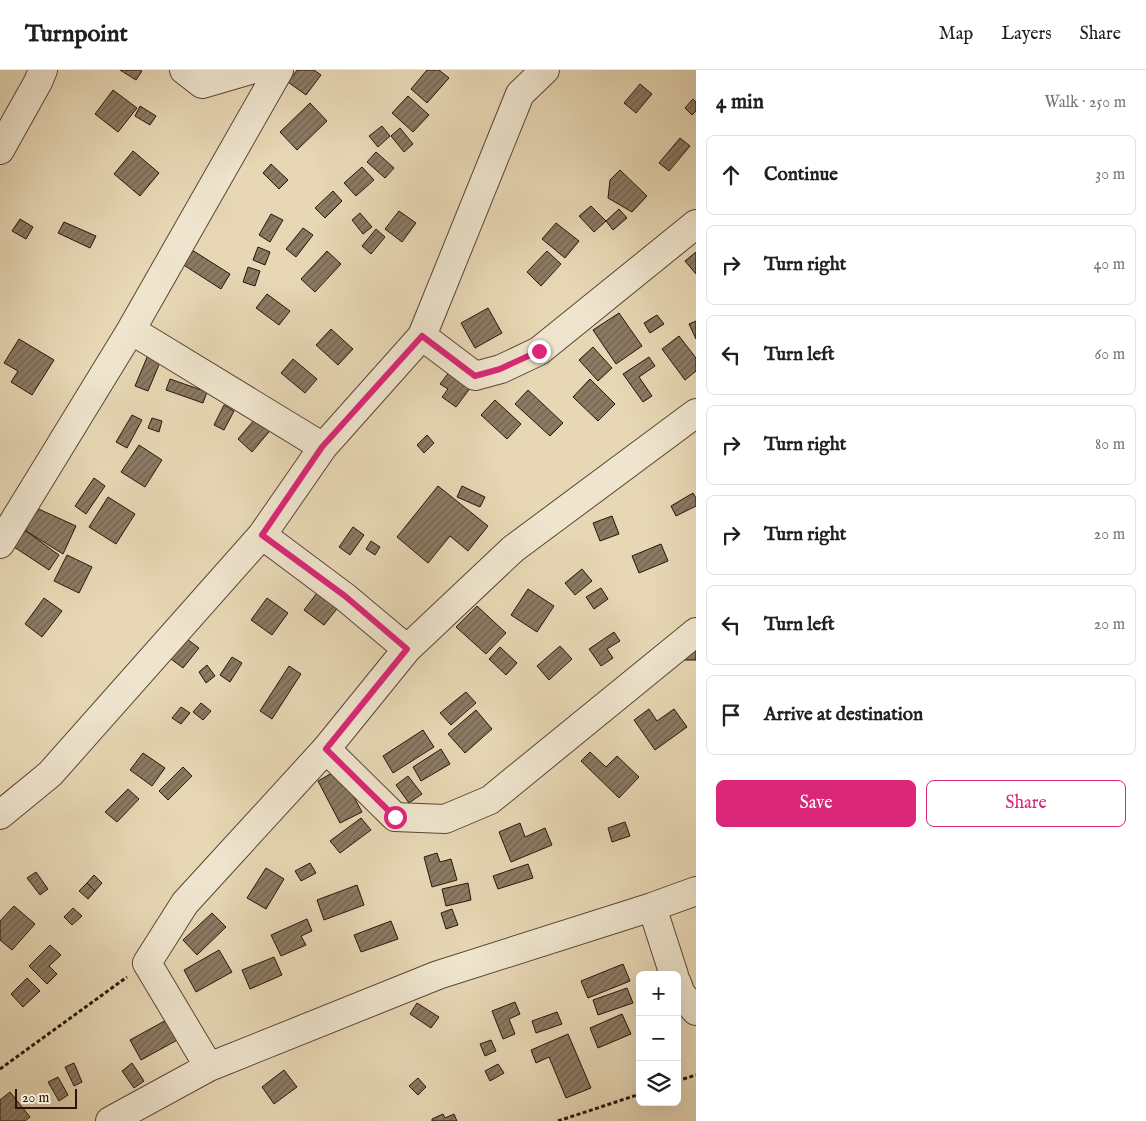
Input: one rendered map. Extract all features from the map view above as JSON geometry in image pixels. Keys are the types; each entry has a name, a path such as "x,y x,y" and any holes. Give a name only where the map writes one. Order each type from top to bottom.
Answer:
{"street":[{"path":"0,150 38,82 42,70"},
{"path":"184,70 202,84 264,71"},
{"path":"0,815 50,774 262,535 322,447 422,336 520,94 545,70"},
{"path":"0,544 131,330 264,71"},
{"path":"422,336 475,376 500,369 539,351 696,224"},
{"path":"131,330 322,447"},
{"path":"210,1067 147,963 185,904 326,749 407,649 513,549 696,414"},
{"path":"262,535 345,596 407,649"},
{"path":"326,749 395,817 445,819 490,800 696,632"},
{"path":"110,1121 210,1067 438,975 652,907 696,891"},
{"path":"652,907 673,971"},
{"path":"681,994 696,1011"}],"path":[{"path":"0,1069 147,963"},
{"path":"681,1080 696,1075"},
{"path":"558,1121 636,1095"}],"building":[{"path":"120,70 140,70 142,71 136,80"},
{"path":"297,70 314,70 321,75 306,95 288,82"},
{"path":"427,70 439,70 449,78 427,103 411,89"},
{"path":"640,84 652,94 636,113 624,103"},
{"path":"113,90 137,108 118,132 95,114"},
{"path":"408,96 429,115 413,132 392,113"},
{"path":"693,99 696,102 696,111 692,115 685,108"},
{"path":"310,103 327,121 297,150 280,132"},
{"path":"140,106 156,116 150,125 135,116"},
{"path":"382,126 390,136 378,147 369,136"},
{"path":"400,128 413,144 404,152 391,136"},
{"path":"680,138 690,146 669,171 659,163"},
{"path":"133,151 159,173 140,196 114,174"},
{"path":"376,152 394,168 385,178 367,162"},
{"path":"271,164 288,180 279,189 263,173"},
{"path":"362,167 374,180 356,196 344,183"},
{"path":"620,170 647,196 632,212 608,198 610,180"},
{"path":"333,191 342,201 325,218 315,208"},
{"path":"591,206 606,221 594,232 579,216"},
{"path":"619,209 627,218 613,230 606,221"},
{"path":"399,211 416,223 402,242 385,229"},
{"path":"360,213 372,227 363,234 352,220"},
{"path":"271,214 283,220 270,242 259,235"},
{"path":"20,219 33,227 26,239 12,231"},
{"path":"64,222 96,236 90,248 58,233"},
{"path":"556,223 579,241 565,258 542,239"},
{"path":"303,228 313,235 296,257 286,249"},
{"path":"376,229 385,237 371,254 362,246"},
{"path":"258,247 270,252 265,265 253,260"},
{"path":"192,250 230,274 221,289 182,264"},
{"path":"327,251 341,264 315,292 301,279"},
{"path":"547,251 561,264 541,286 527,272"},
{"path":"696,252 696,274 685,261"},
{"path":"248,267 260,271 255,286 243,282"},
{"path":"267,294 290,311 279,325 256,308"},
{"path":"488,308 502,333 475,348 461,323"},
{"path":"619,313 642,346 616,364 593,330"},
{"path":"657,315 664,324 650,333 644,323"},
{"path":"696,321 696,339 689,324"},
{"path":"331,329 353,349 338,365 316,345"},
{"path":"679,336 696,358 696,371 685,380 662,349"},
{"path":"19,339 54,360 32,395 11,382 18,371 4,363"},
{"path":"593,347 612,368 598,381 579,360"},
{"path":"148,355 161,360 148,391 135,386"},
{"path":"649,357 655,366 639,377 652,396 643,402 623,374"},
{"path":"293,359 317,379 305,393 281,373"},
{"path":"450,371 471,387 456,407 442,397 448,389 440,384"},
{"path":"170,379 207,392 203,403 166,390"},
{"path":"590,379 615,404 598,421 573,397"},
{"path":"528,390 563,423 550,436 515,404"},
{"path":"495,400 521,424 507,439 481,415"},
{"path":"224,405 234,411 224,430 214,425"},
{"path":"260,413 274,426 252,452 238,439"},
{"path":"132,415 142,420 127,448 116,442"},
{"path":"152,418 162,421 159,432 148,428"},
{"path":"427,435 434,443 424,453 417,445"},
{"path":"139,445 162,460 145,487 121,472"},
{"path":"94,478 105,486 86,514 75,506"},
{"path":"438,486 488,526 468,551 450,536 428,563 397,537"},
{"path":"462,486 485,497 480,507 457,497"},
{"path":"693,493 696,498 696,506 676,516 671,506"},
{"path":"108,497 135,514 116,544 89,527"},
{"path":"32,506 76,526 63,554 26,531"},
{"path":"612,516 619,534 600,541 593,523"},
{"path":"353,527 364,535 350,555 339,547"},
{"path":"26,531 59,555 49,570 8,543"},
{"path":"371,541 380,547 375,555 366,549"},
{"path":"661,544 668,561 639,573 632,556"},
{"path":"67,555 92,567 79,593 54,581"},
{"path":"582,569 592,581 575,595 565,583"},
{"path":"601,588 608,599 594,609 586,597"},
{"path":"320,589 340,605 324,625 304,610"},
{"path":"528,589 554,606 537,632 511,615"},
{"path":"44,598 62,611 42,637 25,624"},
{"path":"267,598 288,613 272,635 251,620"},
{"path":"477,606 506,633 486,654 456,627"},
{"path":"614,632 620,641 607,649 613,658 601,666 589,649"},
{"path":"187,639 199,648 183,668 171,659"},
{"path":"560,646 572,659 549,680 537,666"},
{"path":"500,647 517,663 506,675 489,659"},
{"path":"685,648 696,648 696,660 684,660"},
{"path":"232,657 242,663 230,682 220,675"},
{"path":"207,665 215,676 206,683 199,672"},
{"path":"289,666 301,674 272,719 260,711"},
{"path":"466,692 476,703 451,725 440,713"},
{"path":"201,703 211,711 203,720 193,712"},
{"path":"181,707 190,713 181,724 172,718"},
{"path":"649,709 657,721 674,709 687,727 655,750 634,720"},
{"path":"476,710 492,729 465,753 448,734"},
{"path":"423,730 434,747 393,773 383,756"},
{"path":"441,749 450,764 421,781 413,767"},
{"path":"590,752 606,767 617,756 639,777 619,798 581,761"},
{"path":"143,753 165,768 152,786 130,770"},
{"path":"183,767 192,776 168,800 159,791"},
{"path":"339,769 362,812 340,823 318,781"},
{"path":"408,776 422,794 409,803 396,785"},
{"path":"128,789 139,799 117,822 105,812"},
{"path":"361,818 371,830 340,853 330,841"},
{"path":"625,822 630,836 612,842 608,828"},
{"path":"520,823 525,837 545,828 552,845 511,862 499,832"},
{"path":"437,853 440,862 451,859 457,880 432,887 424,857"},
{"path":"310,863 316,873 301,881 295,871"},
{"path":"528,864 533,878 498,889 493,876"},
{"path":"266,868 284,879 266,909 247,898"},
{"path":"36,872 48,889 40,895 27,878"},
{"path":"94,875 102,883 95,891 87,883"},
{"path":"87,883 95,891 88,899 79,891"},
{"path":"468,883 471,900 446,906 442,889"},
{"path":"357,885 364,905 324,920 317,900"},
{"path":"14,906 35,924 12,950 0,940 0,921"},
{"path":"73,908 82,916 72,925 64,917"},
{"path":"452,909 458,925 446,929 441,913"},
{"path":"212,913 226,927 197,955 183,940"},
{"path":"307,919 312,931 301,936 306,945 281,956 271,935"},
{"path":"391,921 398,939 361,952 354,935"},
{"path":"50,945 61,955 49,966 57,974 47,984 29,966"},
{"path":"219,950 232,972 196,992 184,970"},
{"path":"274,957 282,975 250,989 242,970"},
{"path":"623,964 630,981 588,998 581,981"},
{"path":"27,978 40,991 23,1007 11,994"},
{"path":"627,988 633,1003 598,1015 593,1000"},
{"path":"515,1002 520,1014 509,1019 515,1034 503,1039 492,1011"},
{"path":"417,1003 439,1017 431,1028 410,1014"},
{"path":"557,1012 562,1024 536,1033 532,1021"},
{"path":"622,1014 631,1034 598,1048 590,1028"},
{"path":"170,1018 181,1038 141,1060 130,1040"},
{"path":"568,1034 591,1088 566,1098 549,1057 536,1063 531,1050"},
{"path":"491,1040 496,1051 485,1056 480,1044"},
{"path":"74,1063 82,1082 74,1086 65,1067"},
{"path":"132,1063 144,1081 134,1088 122,1071"},
{"path":"498,1064 504,1073 490,1081 485,1071"},
{"path":"284,1070 297,1087 274,1104 262,1087"},
{"path":"58,1077 68,1095 59,1101 48,1082"},
{"path":"418,1078 426,1087 418,1095 409,1086"},
{"path":"10,1092 30,1117 25,1121 0,1121 0,1100"},
{"path":"443,1114 445,1118 454,1114 457,1121 432,1121 432,1119"}],"route":[{"path":"395,817 326,749 407,649 345,596 262,535 322,447 422,336 475,376 500,369 539,351"}]}
